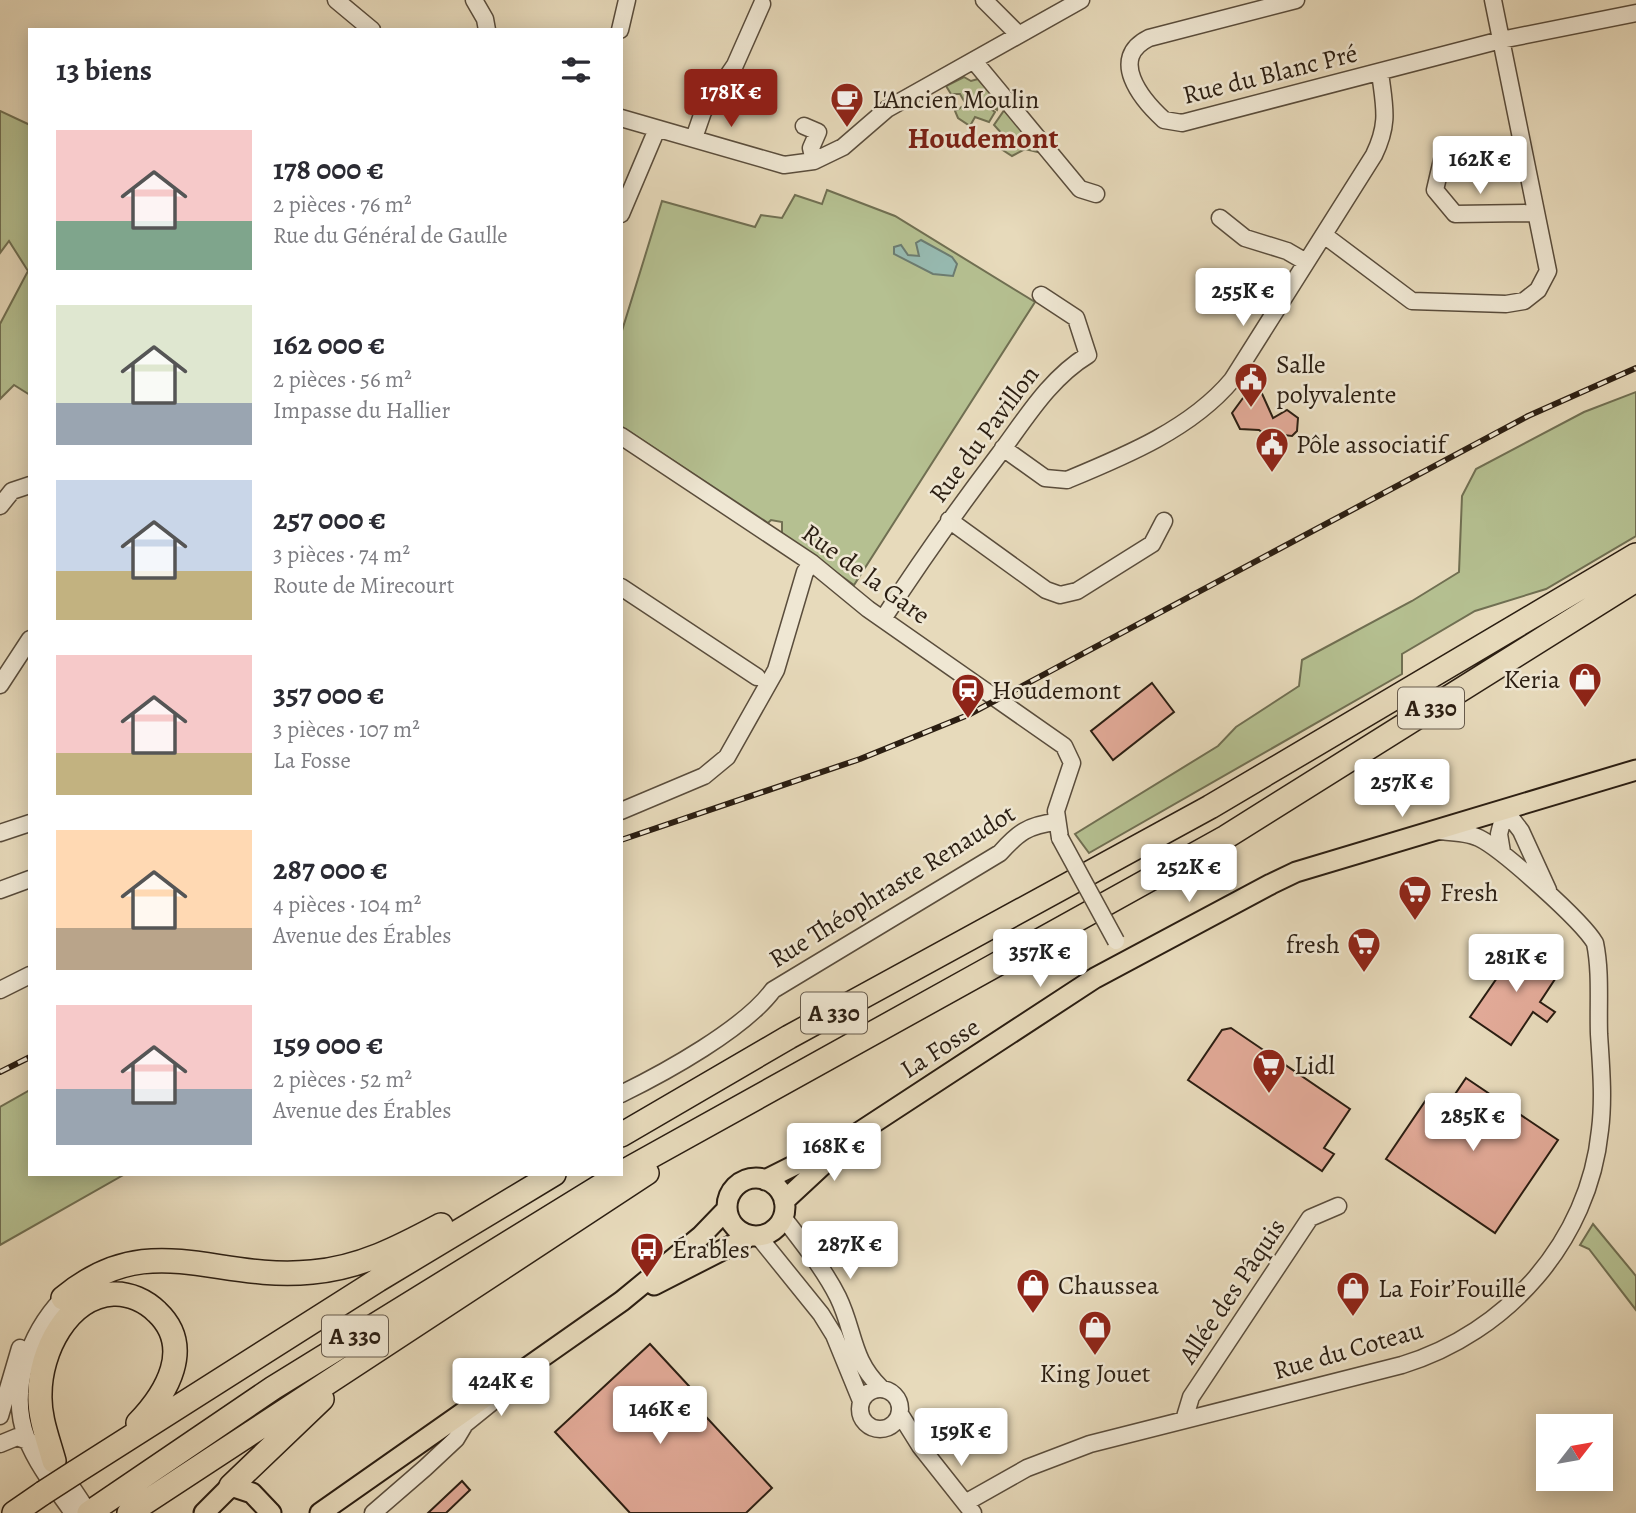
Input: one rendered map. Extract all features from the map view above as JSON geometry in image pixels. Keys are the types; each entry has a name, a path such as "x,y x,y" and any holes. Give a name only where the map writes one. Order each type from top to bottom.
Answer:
{"highway":[{"name":"A 330","path":"623,1134 789,1037 1210,807 1636,555"},
{"name":"A 330","path":"623,1173 1226,837 1636,580"},
{"path":"129,1513 669,1159 730,1111"},
{"name":"A 330","path":"15,1513 43,1493 55,1464 115,1447 551,1176"},
{"name":"A 330","path":"91,1511 273,1388 618,1176"},
{"path":"63,1298 85,1280 125,1263 182,1261 255,1271 300,1273 350,1266 394,1251 483,1203 513,1198"},
{"path":"55,1464 43,1423 39,1396 47,1356 62,1326 78,1308 91,1300 114,1294 141,1300 164,1319 175,1344 176,1359 163,1394 115,1447"},
{"path":"231,1486 318,1402 445,1307"}],"main road":[{"name":"La Fosse","path":"765,1180 855,1135 1029,1020 1125,961 1296,872 1636,770"},
{"name":"La Fosse","path":"784,1209 855,1135"},
{"path":"320,1513 622,1301 701,1236 727,1209 730,1193 741,1182 765,1180 778,1188 784,1209 774,1230 754,1236 622,1301"},
{"path":"727,1209 737,1229 754,1236"},
{"path":"204,1513 231,1486 252,1493 271,1513"}],"street":[{"path":"336,0 370,28"},
{"path":"474,0 485,19 487,28"},
{"path":"620,28 627,0"},
{"path":"984,0 1018,34"},
{"path":"623,119 784,165 814,162 853,141 887,109 1081,0"},
{"name":"Rue du Blanc Pré","path":"1296,0 1149,38 1130,54 1130,77 1164,120 1182,123 1501,40 1636,13"},
{"path":"1324,235 1412,301 1506,304 1524,301 1538,290 1548,271 1493,0"},
{"path":"694,138 703,111 735,65 762,4"},
{"path":"974,61 1080,189 1096,194"},
{"path":"1003,448 1045,478 1066,480 1185,423 1214,400 1232,380 1384,135 1385,108 1380,72"},
{"path":"804,126 818,132 811,148 814,162"},
{"path":"623,209 657,129"},
{"path":"1442,160 1435,190 1455,214 1536,213"},
{"path":"1220,218 1245,239 1287,251 1306,262"},
{"name":"Rue du Pavillon","path":"883,619 949,520 1064,369 1088,355 1076,318 1041,295"},
{"name":"Rue de la Gare","path":"623,437 812,564 883,619 1057,740 1069,753 1072,763 1058,804 1058,830"},
{"path":"0,506 18,486 28,485"},
{"path":"949,520 1046,590 1060,595 1077,591 1152,544 1164,521"},
{"path":"623,810 716,769 735,745 769,685 805,572 812,564"},
{"path":"623,588 757,677"},
{"path":"0,685 28,642"},
{"path":"1521,831 1531,802"},
{"path":"1502,852 1499,834 1506,810"},
{"name":"Rue du Coteau","path":"1506,810 1521,831 1552,898"},
{"path":"0,833 28,824"},
{"name":"Rue Théophraste Renaudot","path":"623,1093 652,1078 759,1010 773,990 1000,853 1018,833 1035,824 1058,830"},
{"path":"1058,830 1125,961"},
{"name":"Rue du Coteau","path":"969,1508 1017,1473 1069,1451 1402,1364 1433,1353 1476,1331 1505,1310 1552,1257 1573,1222 1589,1183 1596,1156 1602,1108 1595,943 1502,852 1476,836 1434,830"},
{"path":"0,890 28,880"},
{"path":"0,990 28,976"},
{"name":"Allée des Pâquis","path":"1184,1420 1191,1397 1310,1218 1338,1206"},
{"path":"784,1209 831,1284 845,1313 861,1366 881,1388 890,1391 898,1399 900,1414 919,1446 969,1508"},
{"path":"754,1236 821,1314 834,1335 861,1401 860,1412 865,1423 875,1429 884,1429 892,1426 900,1414"},
{"path":"27,1439 21,1386 28,1354 37,1330 63,1298"},
{"path":"0,1416 22,1342 27,1333 37,1330"},
{"path":"373,1513 456,1439 465,1424 501,1395 514,1376"},
{"path":"861,1401 869,1391 881,1388"},
{"path":"884,1429 919,1446"},
{"path":"0,1444 10,1438 27,1439 55,1464 91,1511"},
{"path":"0,1444 55,1464 73,1513"}],"green space":[{"path":"964,77 971,81 978,79 999,103 997,110 982,100 964,101 960,94 951,94 946,86"},
{"path":"972,101 982,103 995,112 989,122 975,117 970,126 958,118 955,111"},
{"path":"1005,109 1042,153 1025,149 1012,156 998,147 1004,136 994,125"},
{"path":"0,111 28,124 28,271 9,241 0,253"},
{"path":"827,190 895,216 1035,302 854,585 782,534 782,522 771,520 768,523 623,427 623,328 662,201 755,227 761,215 782,218 795,195 822,204"},
{"path":"28,271 28,394 14,385 0,399 0,324"},
{"path":"1636,392 1636,536 1546,589 1475,611 1402,654 1402,674 1089,853 1075,834 1218,746 1236,727 1299,686 1302,660 1412,601 1459,572 1462,496 1476,469 1584,412"},
{"path":"28,1091 28,1176 121,1176 0,1245 0,1107"},
{"path":"1593,1224 1636,1276 1636,1310 1589,1249 1580,1245"}],"water":[{"path":"921,240 952,257 957,264 953,276 933,274 894,254 894,247 901,245 908,255 919,256 916,243"}],"building":[{"name":"Salle polyvalente","path":"1254,376 1273,418 1287,410 1298,418 1297,431 1292,436 1275,434 1271,439 1259,430 1240,429 1232,413 1243,398 1252,398"},
{"path":"1152,683 1174,712 1113,760 1091,731"},
{"path":"1510,939 1541,961 1548,961 1551,968 1559,973 1540,1002 1555,1012 1547,1022 1533,1012 1511,1045 1470,1017 1508,962 1498,956"},
{"name":"Lidl","path":"1231,1028 1350,1109 1324,1148 1334,1154 1322,1171 1188,1080 1222,1030"},
{"path":"1466,1078 1558,1140 1495,1233 1386,1159 1428,1097 1445,1109"},
{"path":"650,1344 701,1399 695,1405 772,1488 746,1513 630,1513 555,1432"},
{"path":"462,1481 470,1490 446,1513 428,1513"}],"railway":[{"path":"623,839 860,759 968,715 1528,416 1636,368"},
{"path":"0,1072 28,1058"}],"place":[{"name":"L'Ancien Moulin","path":"847,129"},
{"name":"Salle polyvalente","path":"1251,409"},
{"name":"Pôle associatif","path":"1272,474"},
{"name":"Keria","path":"1585,709"},
{"name":"Houdemont","path":"968,720"},
{"name":"Fresh","path":"1415,922"},
{"name":"fresh","path":"1364,974"},
{"name":"Lidl","path":"1269,1095"},
{"name":"Érables","path":"647,1279"},
{"name":"Chaussea","path":"1033,1315"},
{"name":"La Foir’Fouille","path":"1353,1318"},
{"name":"King Jouet","path":"1095,1357"}],"district":[{"name":"Houdemont","path":"983,138"}]}
